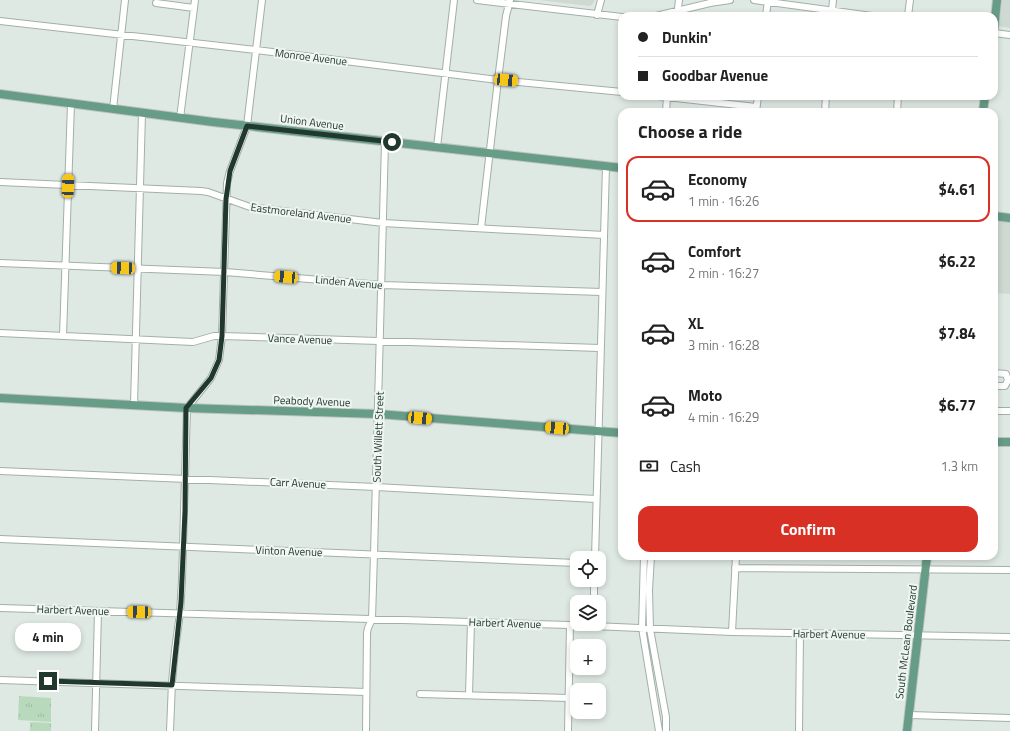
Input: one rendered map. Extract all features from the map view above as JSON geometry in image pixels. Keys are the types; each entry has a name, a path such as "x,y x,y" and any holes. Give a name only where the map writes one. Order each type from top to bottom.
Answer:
{"main road":[{"path":"996,12 997,0"},
{"name":"Union Avenue","path":"0,94 247,126 618,168"},
{"path":"998,216 1010,218"},
{"name":"Peabody Avenue","path":"0,398 186,408 378,414 618,433"},
{"path":"998,442 1010,442"},
{"name":"South McLean Boulevard","path":"907,731 927,560"}],"street":[{"path":"113,108 125,0"},
{"path":"180,118 194,0"},
{"path":"170,731 172,685 180,613 186,408 211,378 219,360 222,336 225,272 226,199 230,171 247,126 262,0"},
{"path":"436,147 454,0"},
{"path":"477,0 509,2 618,17"},
{"path":"597,15 601,0"},
{"path":"677,12 679,0"},
{"path":"683,12 715,2 730,0"},
{"path":"754,0 833,12 833,0"},
{"path":"908,12 910,0"},
{"path":"767,12 768,1"},
{"path":"481,228 498,80 509,2"},
{"path":"156,3 194,8"},
{"name":"Monroe Avenue","path":"0,21 256,50 498,80 618,92"},
{"path":"998,34 1010,35"},
{"path":"689,100 749,108"},
{"path":"63,336 71,104"},
{"path":"134,405 142,113"},
{"name":"South Willett Street","path":"366,731 367,633 372,619 385,142"},
{"path":"595,551 606,166"},
{"name":"Eastmoreland Avenue","path":"0,182 201,191 250,207 383,223 604,235"},
{"name":"Linden Avenue","path":"0,263 225,272 382,285 602,292"},
{"name":"Vance Avenue","path":"0,333 193,342 214,336 222,336 600,348"},
{"path":"998,373 1006,374 1009,380 1005,386 998,386"},
{"path":"998,410 1010,411"},
{"name":"Carr Avenue","path":"0,471 185,478 596,499"},
{"name":"Vinton Avenue","path":"0,539 570,563"},
{"path":"644,560 642,628 659,731"},
{"path":"652,560 649,590 650,629 666,717 666,731"},
{"path":"732,632 736,560"},
{"path":"736,568 1010,570"},
{"name":"Harbert Avenue","path":"0,608 570,625"},
{"path":"95,731 98,611"},
{"path":"469,695 471,622"},
{"path":"568,731 570,625"},
{"name":"Harbert Avenue","path":"606,626 732,632 1010,638"},
{"path":"799,731 800,634"},
{"path":"0,680 366,692"},
{"path":"420,694 569,698"},
{"path":"909,715 1010,718"}],"shaded area":[{"path":"539,0 595,0 592,5 589,6"},
{"path":"1002,0 1010,0 1010,28 999,26"},
{"path":"998,214 1010,216 1010,294 998,293"}],"green space":[{"path":"19,696 51,698 51,722 18,720"},
{"path":"30,722 51,723 51,731 30,731"}],"route":[{"path":"48,681 172,685 181,602 185,511 186,408 211,378 219,360 222,336 225,272 227,182 247,126 392,142"}]}
